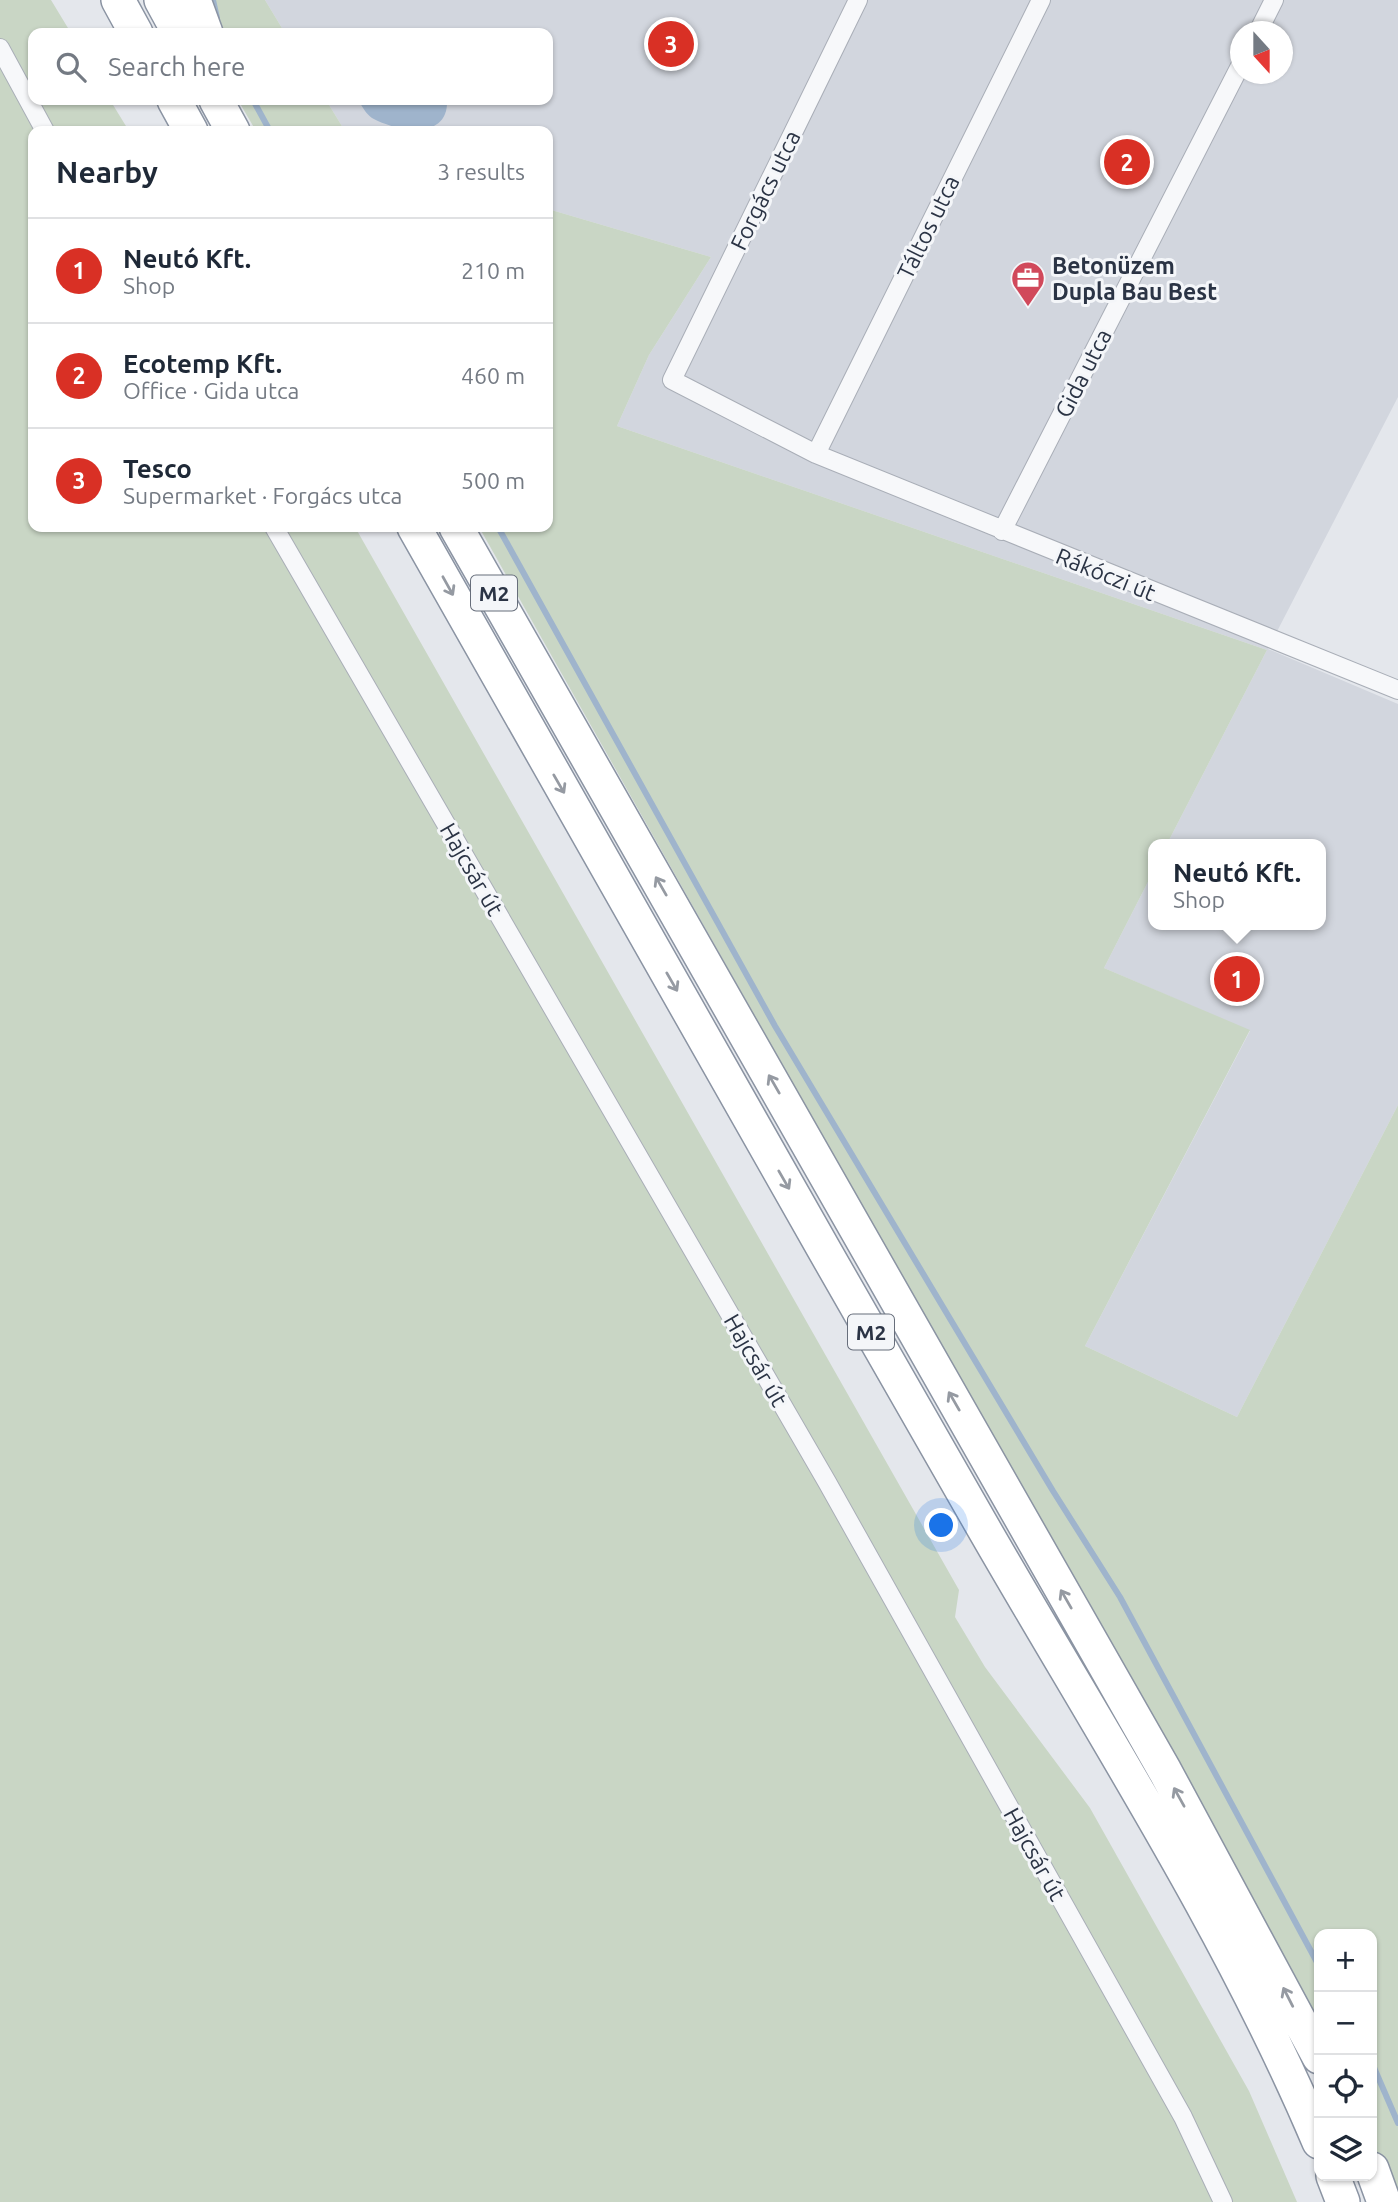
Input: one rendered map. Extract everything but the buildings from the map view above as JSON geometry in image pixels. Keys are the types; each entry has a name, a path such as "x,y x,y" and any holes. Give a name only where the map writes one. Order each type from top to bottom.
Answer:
{"highway":[{"path":"118,0 133,28"},
{"path":"161,0 176,28"},
{"path":"194,0 204,28"},
{"path":"177,105 188,126"},
{"path":"219,105 230,126"},
{"path":"236,105 245,126"},
{"name":"M2","path":"417,532 846,1289 1038,1623 1136,1786 1249,1992 1314,2131"},
{"name":"M2","path":"459,532 1165,1771 1318,2055"},
{"path":"1335,2181 1343,2202"},
{"path":"1376,2181 1384,2202"}],"street":[{"name":"Forgács utca","path":"672,380 858,0"},
{"name":"Táltos utca","path":"816,454 1041,0"},
{"path":"1264,21 1274,0"},
{"path":"0,48 28,100"},
{"name":"Gida utca","path":"1002,531 1232,84"},
{"path":"31,105 42,126"},
{"name":"Rákóczi út","path":"672,380 816,454 1398,690"},
{"name":"Hajcsár út","path":"277,532 827,1482 1183,2117 1223,2202"}],"shaded area":[{"path":"265,0 1398,0 1398,397 1268,649 1398,704 1398,1105 1237,1417 1085,1346 1250,1031 1104,968 1148,882 1148,930 1326,930 1326,839 1170,839 1267,650 617,426 649,355 711,257 553,210 553,126 342,126 329,105 553,105 553,28 282,28"}],"green space":[{"path":"0,0 51,0 68,28 28,28 28,105 113,105 126,126 28,126 28,532 358,532 959,1590 955,1617 985,1667 1090,1808 1249,2091 1297,2202 0,2202"},
{"path":"202,0 265,0 282,28 210,28"},
{"path":"241,105 329,105 342,126 253,126"},
{"path":"553,210 711,257 649,355 617,426 1267,650 1170,839 1148,839 1148,882 1104,968 1250,1030 1085,1346 1237,1417 1398,1105 1398,2202 1377,2158 1377,1929 1314,1929 1314,2027 1087,1605 482,532 553,532"}],"water":[{"path":"361,105 446,105 445,113 433,126 391,126 372,118"}],"waterway":[{"path":"213,0 217,18"},
{"path":"256,105 267,126"},
{"path":"501,532 775,1026 1053,1491 1120,1597 1314,1957"},
{"path":"1377,2075 1398,2123"}],"place":[{"name":"Tesco","path":"671,44"},
{"name":"Ecotemp Kft.","path":"1127,162"},
{"name":"Betonüzem Dupla Bau Best","path":"1028,308"},
{"name":"Neutó Kft.","path":"1237,979"}]}
